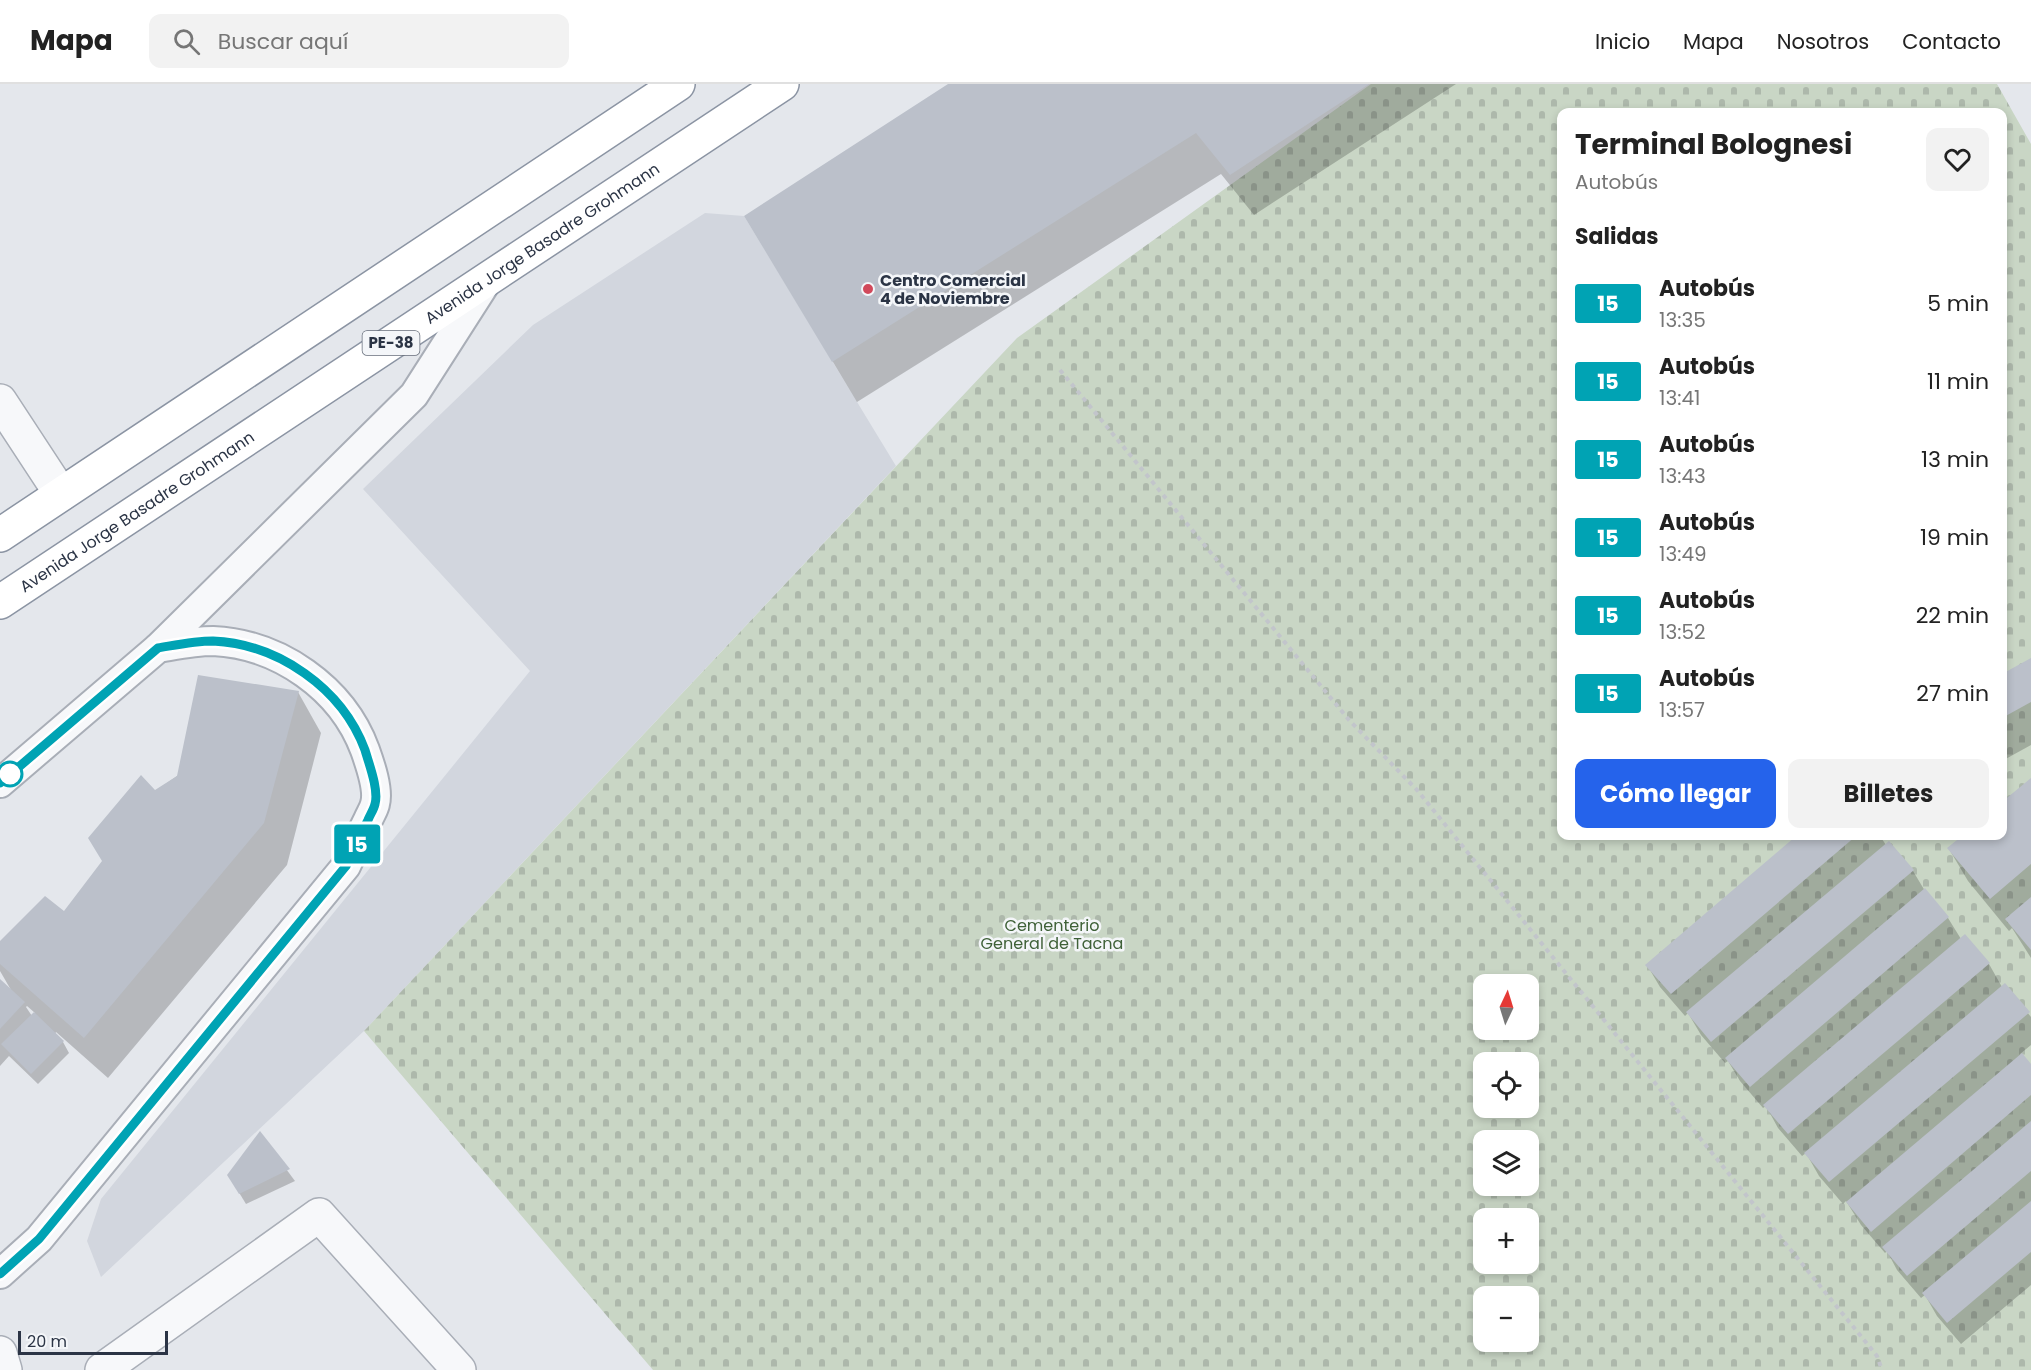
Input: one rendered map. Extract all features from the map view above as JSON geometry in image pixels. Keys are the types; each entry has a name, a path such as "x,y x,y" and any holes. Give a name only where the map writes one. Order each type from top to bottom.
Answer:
{"highway":[{"path":"0,535 678,84"},
{"name":"Avenida Jorge Basadre Grohmann","path":"0,602 782,84"}],"street":[{"path":"0,401 61,494"},
{"path":"102,1370 318,1215 449,1367"},
{"path":"0,1353 5,1370"}],"lane":[{"path":"0,783 158,648 414,395 489,278"},
{"path":"0,1274 39,1239 346,866 376,803 372,770 361,739 344,711 322,687 296,667 267,653 240,645 213,641 158,648"}],"path":[{"path":"1060,370 1349,720 1417,790 1877,1356 1882,1370"}],"shaded area":[{"path":"705,213 744,216 896,466 364,1031 101,1277 87,1241 101,1199 530,671 363,489 533,325"}],"green space":[{"name":"Cementerio General de Tacna","path":"1371,84 1997,84 2031,144 2031,1370 653,1370 364,1031 1017,338"}],"building":[{"name":"Centro Comercial 4 de Noviembre","path":"948,84 1369,84 1230,175 1196,133 832,362 744,216"},
{"path":"2031,658 2031,702 2007,715 2007,671"},
{"path":"198,675 299,691 264,823 84,1038 0,964 0,941 45,896 64,911 102,861 88,838 141,775 155,790 177,776"},
{"path":"2031,778 2031,864 1990,899 1947,848 1957,840 2007,840 2007,798"},
{"path":"1791,840 1851,840 1671,994 1645,965"},
{"path":"1889,841 1914,870 1711,1042 1686,1012"},
{"path":"1925,888 1949,917 1750,1087 1725,1058"},
{"path":"2031,897 2031,950 2005,919"},
{"path":"1965,934 1990,963 1788,1134 1763,1105"},
{"path":"0,979 25,1002 0,1029"},
{"path":"2005,983 2030,1012 1829,1182 1804,1153"},
{"path":"34,1012 64,1041 31,1074 1,1044"},
{"path":"2022,1053 2031,1064 2031,1095 1871,1232 1846,1202"},
{"path":"2031,1121 2031,1171 1907,1276 1882,1247"},
{"path":"260,1131 290,1169 239,1194 227,1175"},
{"path":"2031,1201 2031,1252 1947,1323 1922,1293"}],"bus line":[{"name":"15","path":"0,783 158,648 213,641 240,645 267,653 296,667 322,687 344,711 361,739 372,770 376,803 346,866 39,1239 0,1274"}],"place":[{"name":"Centro Comercial 4 de Noviembre","path":"868,289"}]}
